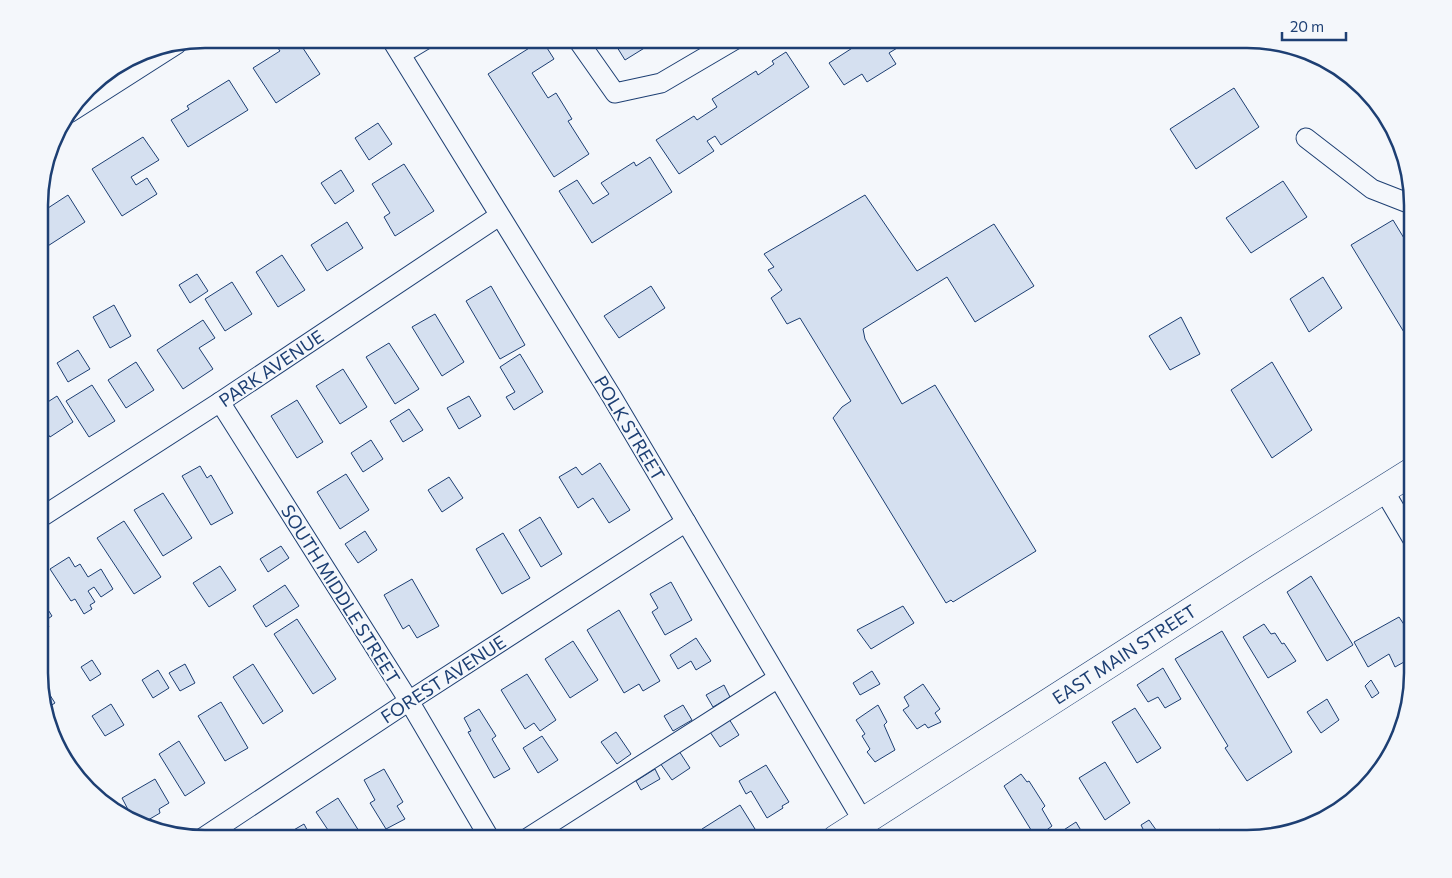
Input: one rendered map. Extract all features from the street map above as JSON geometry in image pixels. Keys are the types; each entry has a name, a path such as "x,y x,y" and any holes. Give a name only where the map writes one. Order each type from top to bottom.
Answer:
{"main road":[{"name":"EAST MAIN STREET","path":"850,830 1404,476"}],"street":[{"name":"POLK STREET","path":"397,48 612,398 863,821"},
{"path":"584,48 615,93 661,83 721,48"},
{"path":"115,75 150,58"},
{"path":"1306,138 1372,189 1404,201"},
{"name":"PARK AVENUE","path":"48,513 220,402 499,216"},
{"name":"SOUTH MIDDLE STREET","path":"220,402 409,701 485,830"},
{"path":"1383,489 1404,525"},
{"name":"FOREST AVENUE","path":"216,830 409,701 686,522"},
{"path":"540,830 778,678"}],"building":[{"path":"278,48 303,48 320,74 276,103 253,68 280,51"},
{"path":"529,48 547,48 554,59 532,73 548,98 556,93 572,119 568,121 589,154 554,177 488,74"},
{"path":"618,48 644,48 625,60"},
{"path":"852,48 897,48 889,53 896,64 867,82 862,74 844,85 829,63"},
{"path":"786,52 809,87 721,145 715,136 707,141 714,151 679,174 656,140 694,116 697,120 717,107 712,99 756,71 758,75 774,64 772,61"},
{"path":"229,80 248,110 188,147 171,120 189,109 187,106"},
{"path":"1234,88 1259,127 1196,169 1170,129"},
{"path":"378,123 392,144 369,160 355,138"},
{"path":"143,137 159,160 131,177 136,185 147,178 157,194 122,216 92,169"},
{"path":"650,157 672,192 592,243 559,191 577,180 593,204 609,194 601,183 634,162 636,166"},
{"path":"404,164 434,211 395,236 384,217 390,213 372,184"},
{"path":"341,170 354,191 335,204 321,183"},
{"path":"1283,181 1307,217 1251,253 1226,218"},
{"path":"68,195 85,222 48,246 48,208"},
{"path":"865,195 917,271 994,224 1034,286 975,322 947,277 863,329 865,339 902,404 935,385 1036,551 953,602 951,600 946,603 833,418 842,407 851,401 800,318 787,324 771,298 782,290 768,270 774,267 764,254"},
{"path":"1393,220 1404,238 1404,332 1351,245"},
{"path":"347,222 363,248 327,271 311,245"},
{"path":"282,255 305,290 278,307 256,272"},
{"path":"197,274 208,291 190,303 179,285"},
{"path":"1323,277 1342,308 1309,332 1290,299"},
{"path":"232,282 252,314 225,331 205,299"},
{"path":"491,286 525,345 500,359 466,301"},
{"path":"651,286 665,308 619,338 604,316"},
{"path":"114,305 131,336 110,348 93,317"},
{"path":"435,314 464,362 442,376 412,327"},
{"path":"1181,317 1200,354 1170,370 1149,336"},
{"path":"203,320 215,338 199,348 213,369 183,389 157,350"},
{"path":"389,343 419,389 395,404 366,357"},
{"path":"78,350 90,369 68,382 57,363"},
{"path":"520,354 543,392 514,410 506,397 515,392 500,367"},
{"path":"136,362 154,390 126,408 108,380"},
{"path":"1272,362 1312,430 1272,458 1231,390"},
{"path":"343,369 367,407 340,424 316,386"},
{"path":"92,385 115,421 89,437 66,401"},
{"path":"57,396 73,422 50,437 48,434 48,402"},
{"path":"469,396 481,416 459,429 447,408"},
{"path":"297,400 323,442 297,458 271,416"},
{"path":"409,409 423,430 403,442 390,421"},
{"path":"371,440 383,459 363,472 351,453"},
{"path":"600,463 630,510 609,523 593,498 578,508 559,477 576,467 582,475"},
{"path":"200,466 207,478 211,475 233,513 211,525 182,476"},
{"path":"346,474 369,510 340,529 317,492"},
{"path":"449,477 463,498 442,512 428,490"},
{"path":"163,493 192,538 163,556 134,510"},
{"path":"540,517 562,554 541,567 519,530"},
{"path":"124,521 161,577 134,594 97,538"},
{"path":"365,531 377,550 358,563 345,544"},
{"path":"503,533 530,578 502,594 476,549"},
{"path":"281,546 289,558 268,572 260,559"},
{"path":"69,557 75,567 80,564 88,577 101,569 113,589 101,597 94,587 88,591 95,602 90,605 92,609 84,614 75,599 71,601 50,569"},
{"path":"220,566 236,590 209,607 193,583"},
{"path":"1311,576 1353,645 1327,661 1287,592"},
{"path":"412,579 439,626 417,638 409,625 403,629 384,595"},
{"path":"671,582 692,620 665,635 652,612 658,608 650,594"},
{"path":"285,585 299,606 266,627 253,606"},
{"path":"903,606 914,623 871,649 857,630"},
{"path":"48,610 52,616 48,619"},
{"path":"619,610 660,681 643,691 639,684 624,693 587,630"},
{"path":"1399,617 1404,624 1404,662 1395,667 1389,654 1368,667 1354,642"},
{"path":"297,619 336,679 313,694 274,634"},
{"path":"1264,624 1271,634 1275,633 1282,644 1284,643 1296,661 1268,678 1243,637"},
{"path":"1222,631 1292,752 1247,781 1225,748 1228,746 1175,659"},
{"path":"696,638 711,661 696,670 691,661 678,669 670,655"},
{"path":"573,641 598,680 570,698 545,659"},
{"path":"92,660 101,674 90,681 81,667"},
{"path":"185,664 195,683 180,691 169,673"},
{"path":"253,664 283,711 263,724 233,677"},
{"path":"1163,668 1181,699 1165,708 1158,697 1148,702 1137,685"},
{"path":"158,670 169,688 153,698 142,680"},
{"path":"872,671 880,684 860,695 853,683"},
{"path":"527,674 556,720 540,731 534,723 525,729 501,690"},
{"path":"1371,680 1379,693 1372,698 1365,686"},
{"path":"923,684 940,709 935,713 941,722 928,728 925,724 917,729 903,710 909,706 904,697"},
{"path":"724,685 730,697 713,707 706,695"},
{"path":"49,694 55,703 51,705"},
{"path":"1327,699 1339,720 1321,733 1307,712"},
{"path":"221,702 248,748 225,761 198,716"},
{"path":"111,704 124,725 105,736 92,716"},
{"path":"683,705 692,720 673,731 664,716"},
{"path":"878,705 887,722 884,725 895,750 875,762 867,752 870,749 862,736 865,734 856,720"},
{"path":"1135,708 1161,748 1137,763 1112,722"},
{"path":"479,709 496,736 492,739 510,769 494,778 468,732 471,731 464,718"},
{"path":"729,719 739,735 720,747 710,732"},
{"path":"616,732 631,754 617,764 601,742"},
{"path":"542,736 558,760 538,773 523,748"},
{"path":"179,741 205,783 185,796 159,754"},
{"path":"679,751 690,768 672,780 660,763"},
{"path":"1105,762 1130,803 1105,820 1079,778"},
{"path":"766,765 789,802 767,818 751,791 746,794 739,781"},
{"path":"384,769 403,802 397,806 405,819 386,829 370,803 375,800 364,780"},
{"path":"655,769 660,779 641,790 636,781"},
{"path":"1021,774 1027,782 1029,781 1045,806 1042,809 1052,826 1047,830 1031,830 1004,786"},
{"path":"155,779 169,803 159,809 160,813 148,820 129,812 122,798"},
{"path":"338,798 358,830 328,830 316,812"},
{"path":"740,805 755,829 703,830"},
{"path":"1149,820 1156,830 1144,830 1141,825"},
{"path":"1076,822 1081,830 1064,830"},
{"path":"304,824 307,830 294,830"}]}
